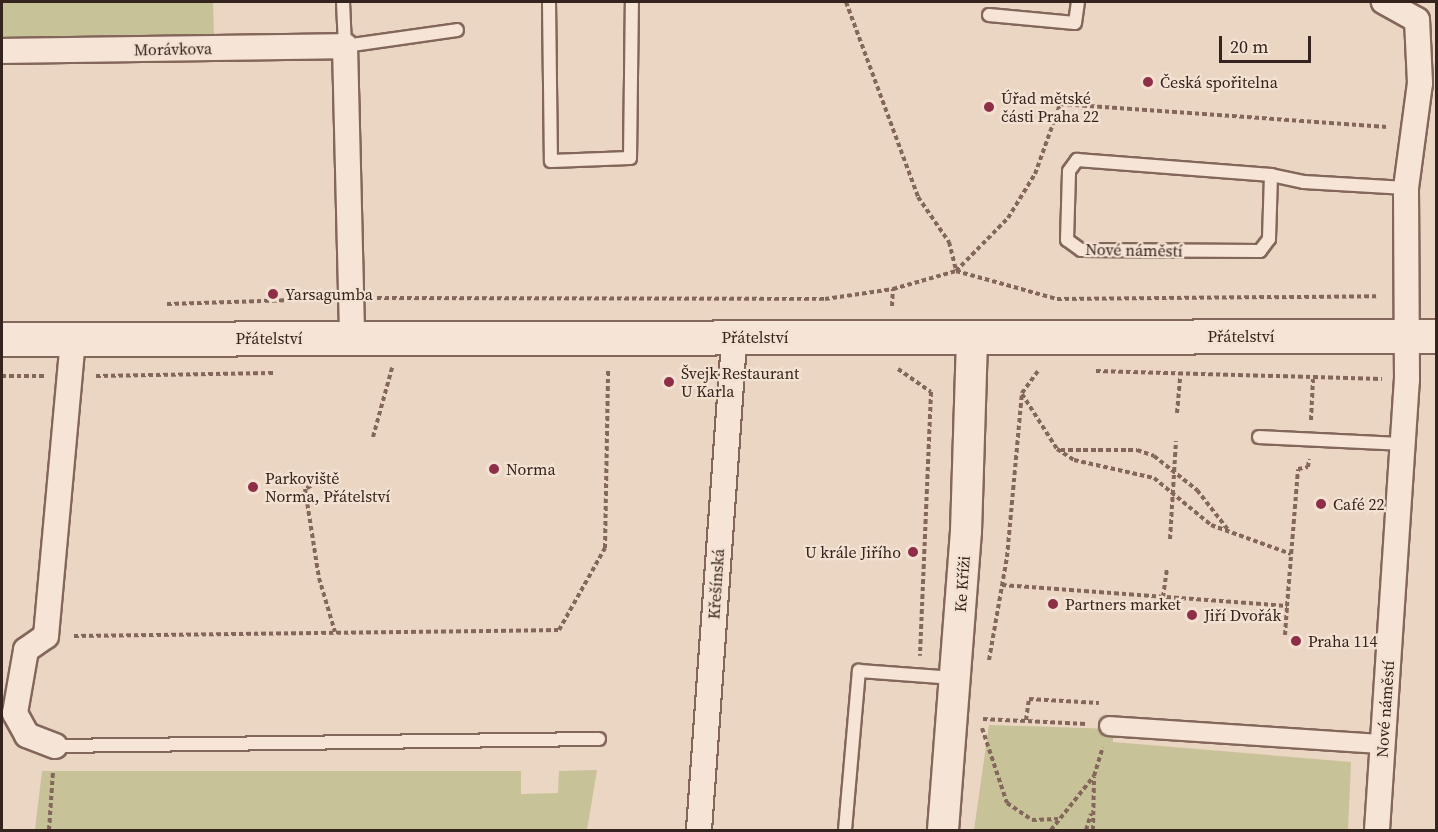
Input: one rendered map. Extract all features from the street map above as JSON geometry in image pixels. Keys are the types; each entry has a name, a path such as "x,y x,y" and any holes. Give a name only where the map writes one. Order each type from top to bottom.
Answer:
{"main road":[{"name":"Přátelství","path":"2,339 1423,336"}],"street":[{"name":"Nové náměstí","path":"1377,831 1407,380 1423,336 1403,295 1406,188 1428,65 1417,20 1384,2"},
{"name":"Morávkova","path":"2,51 345,46"},
{"path":"345,46 352,338"},
{"name":"Ke Kříži","path":"943,831 955,678 972,336"},
{"name":"Křešínská","path":"699,831 734,337"},
{"path":"55,746 27,735 15,713 26,650 46,636 73,339"},
{"path":"1109,726 1382,744"}],"lane":[{"path":"343,2 345,46"},
{"path":"549,2 551,161 630,158 632,2"},
{"path":"989,15 1076,23 1078,2"},
{"name":"Morávkova","path":"345,46 456,30"},
{"name":"Nové náměstí","path":"1271,175 1269,239 1260,251 1080,250 1067,240 1070,171 1077,160 1271,175 1406,188"},
{"path":"1259,437 1404,444"},
{"path":"845,831 859,671 955,678"},
{"path":"55,746 599,739"}],"path":[{"path":"846,2 918,197 950,242 956,271"},
{"path":"161,304 352,298 825,299 893,290 956,271 1008,218 1035,174 1059,104 1392,128 1391,137"},
{"path":"956,271 1057,299 1403,295"},
{"path":"889,363 931,392 919,675"},
{"path":"46,636 559,630 604,548 608,368"},
{"path":"987,674 1002,585 1022,393 1032,373 1049,368"},
{"path":"1092,370 1180,376 1407,380"},
{"path":"1177,413 1180,376"},
{"path":"1311,422 1313,379"},
{"path":"1022,393 1057,449 1074,460 1154,478 1211,525 1291,554"},
{"path":"1170,539 1176,441"},
{"path":"1057,449 1137,450 1174,468 1229,531"},
{"path":"1285,635 1298,469 1308,467 1310,449"},
{"path":"324,479 304,489 319,578 335,633"},
{"path":"1163,597 1167,567"},
{"path":"1002,585 1287,606"},
{"path":"977,741 981,707"},
{"path":"979,719 1109,726 1094,776 1093,831"},
{"path":"979,719 1007,802 1032,819 1058,819"},
{"path":"49,831 55,746"},
{"path":"1051,831 1058,819 1094,776"},
{"path":"1086,831 1093,808"}],"shaded area":[{"path":"2,2 213,2 214,36 2,39"},
{"path":"989,725 1113,729 1113,742 1351,762 1348,830 974,830"},
{"path":"597,770 587,830 35,830 42,771 521,771 521,794 558,793 559,771"}],"place":[{"name":"Česká spořitelna","path":"1148,82"},
{"name":"Úřad mětské části Praha 22","path":"989,107"},
{"name":"Yarsagumba","path":"273,294"},
{"name":"Švejk Restaurant U Karla","path":"669,382"},
{"name":"Norma","path":"494,469"},
{"name":"Parkoviště Norma, Přátelství","path":"253,487"},
{"name":"Café 22","path":"1321,504"},
{"name":"U krále Jiřího","path":"913,552"},
{"name":"Partners market","path":"1053,604"},
{"name":"Jiří Dvořák","path":"1192,615"},
{"name":"Praha 114","path":"1296,641"}]}
